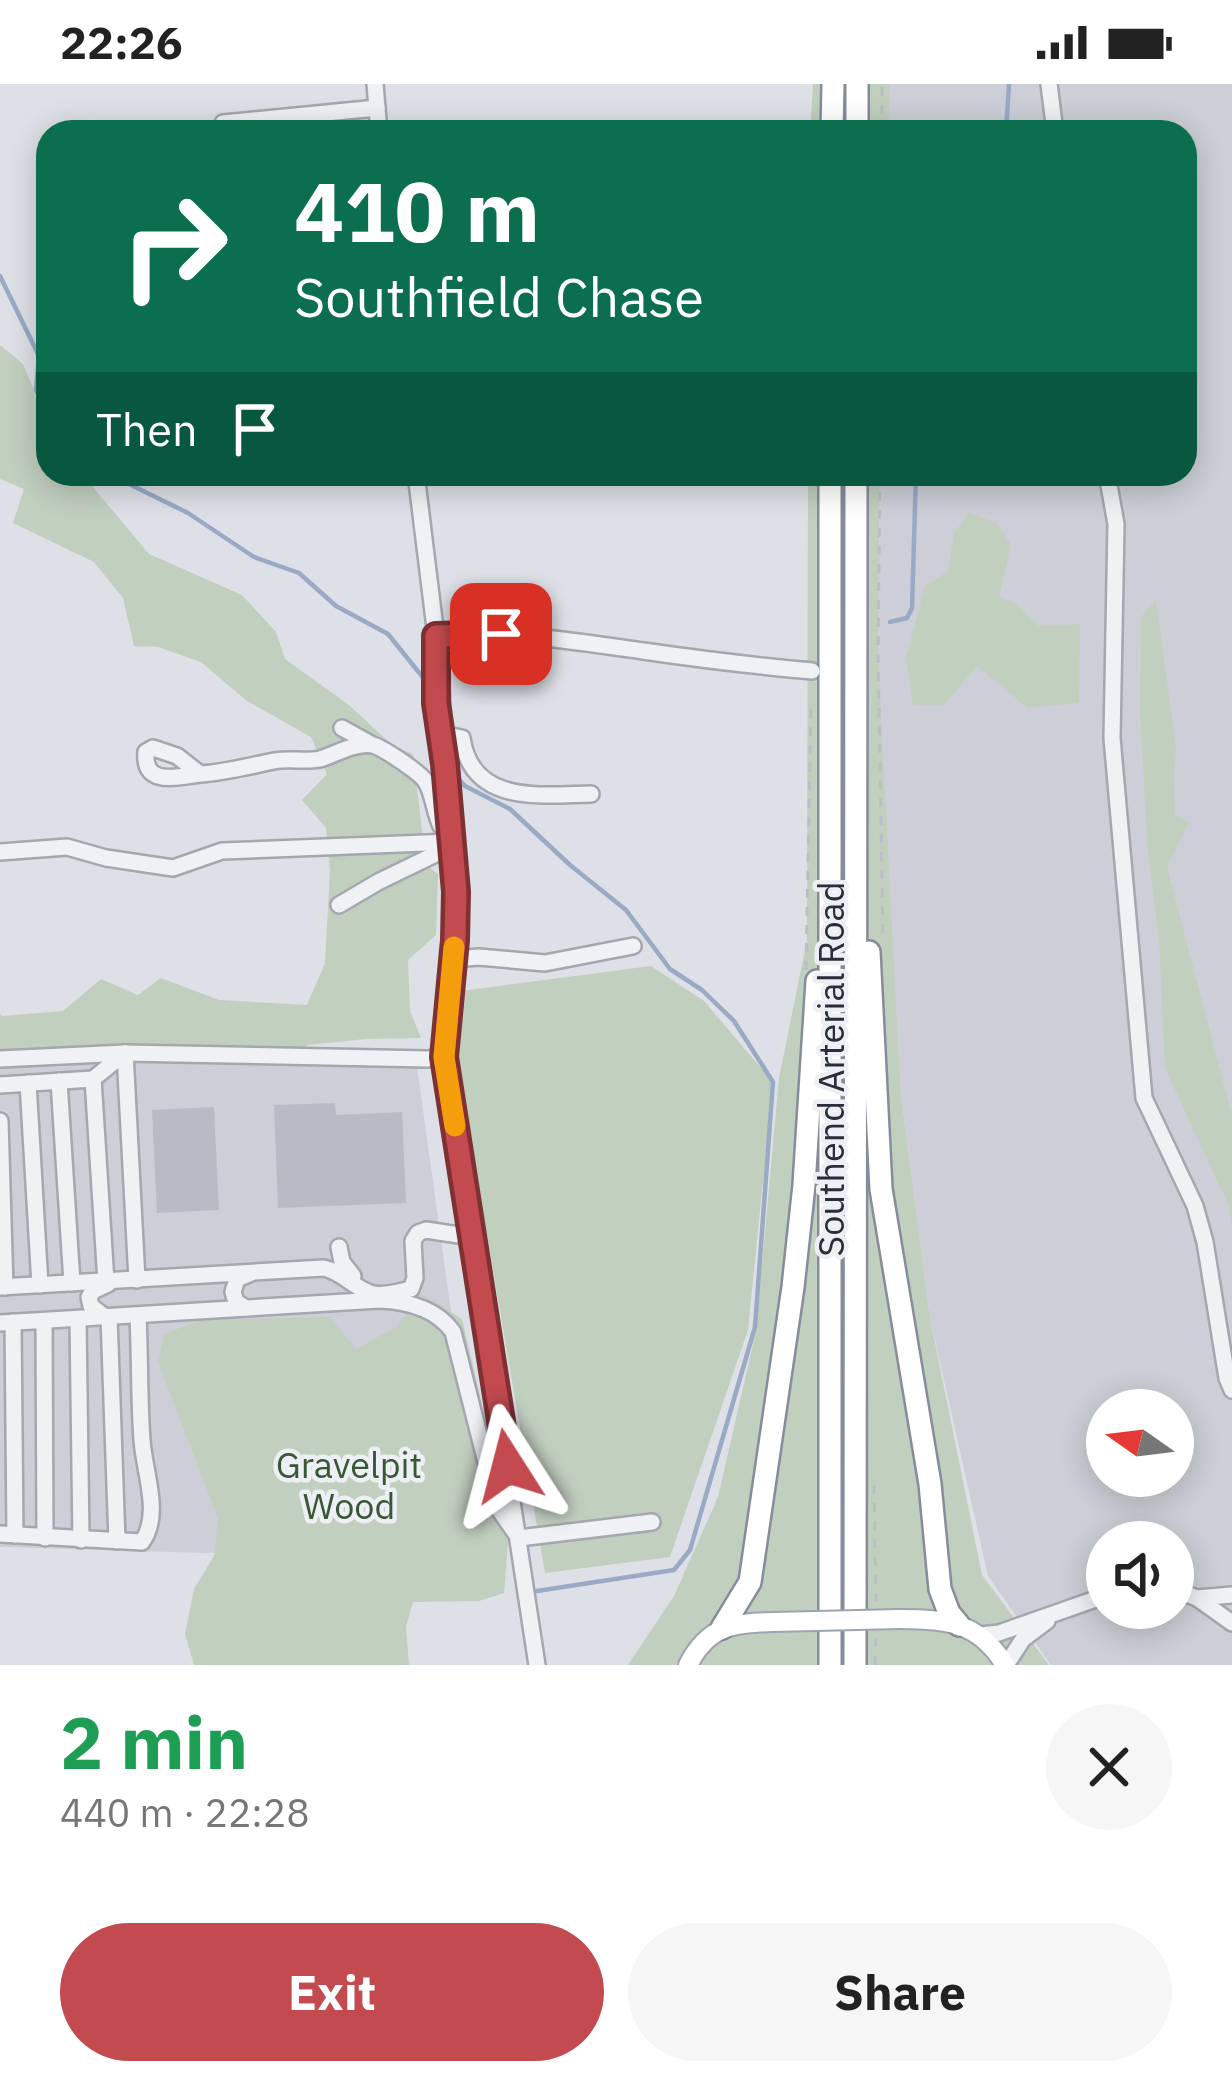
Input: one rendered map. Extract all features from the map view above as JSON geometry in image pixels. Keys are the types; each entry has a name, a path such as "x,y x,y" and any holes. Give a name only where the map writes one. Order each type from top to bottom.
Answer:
{"highway":[{"path":"832,120 833,84"},
{"path":"856,120 857,84"},
{"name":"Southend Arterial Road","path":"829,486 821,672 830,1665"},
{"name":"Southend Arterial Road","path":"855,1665 856,486"},
{"path":"722,1628 750,1582 794,1287 817,983 821,672"},
{"path":"856,754 880,1190 930,1484 940,1589 959,1625"}],"main road":[{"path":"688,1665 706,1638 745,1623 900,1619 959,1625 981,1635 1005,1665"}],"street":[{"path":"375,84 378,120"},
{"path":"1049,84 1054,120"},
{"path":"245,120 377,108"},
{"path":"417,486 436,636 436,703 456,892 444,1057 537,1665"},
{"path":"1109,486 1116,524 1112,738 1144,1098 1195,1206 1232,1390"},
{"path":"436,636 530,635 821,672"},
{"path":"342,728 428,784 441,826 451,838"},
{"path":"441,734 462,738 465,757 478,776 510,792 591,794"},
{"path":"200,774 281,760 315,760 371,745"},
{"path":"0,852 67,847 173,868 222,851 451,838"},
{"path":"339,905 451,838"},
{"path":"453,959 479,956 545,963 633,946"},
{"path":"0,1059 125,1053 444,1057"},
{"path":"0,1085 93,1079 125,1053"},
{"path":"125,1053 137,1280"},
{"path":"93,1079 110,1281"},
{"path":"59,1081 73,1283"},
{"path":"28,1083 40,1285"},
{"path":"0,1121 2,1287 324,1268 368,1293 380,1294 412,1288 413,1241 420,1231 472,1237"},
{"path":"339,1247 345,1266 380,1294"},
{"path":"246,1308 232,1292 237,1280 251,1273"},
{"path":"107,1317 91,1306 89,1297 110,1281"},
{"path":"138,1316 142,1443 151,1494 149,1532 142,1542 7,1535 7,1323 386,1300 440,1317 452,1332 495,1498 518,1538"},
{"path":"107,1317 117,1541"},
{"path":"77,1319 80,1540"},
{"path":"44,1321 45,1538"},
{"path":"518,1538 652,1522"},
{"path":"1197,1598 1232,1595"},
{"path":"1194,1597 1232,1623"},
{"path":"981,1635 1086,1603"},
{"path":"1005,1665 1023,1639 1059,1613"}],"path":[{"path":"882,120 883,84"},
{"path":"880,486 883,943"},
{"path":"805,987 821,672"}],"shaded area":[{"path":"887,84 1232,84 1232,1665 1051,1665 988,1576 930,1318 901,1095 878,658 880,486 1197,486 1197,120 886,120"},
{"path":"0,1045 415,1052 483,1542 205,1553 0,1547"}],"green space":[{"path":"813,84 890,84 888,120 811,120"},
{"path":"0,345 23,364 34,390 36,486 92,486 149,554 242,595 276,632 285,659 349,705 393,746 413,754 426,865 438,874 436,935 408,960 410,1011 421,1038 365,1039 308,1045 302,1050 0,1058 0,1014 63,1011 101,979 138,995 161,978 219,1000 307,1005 325,963 330,870 326,828 302,800 327,774 311,737 247,701 201,662 158,647 134,646 123,598 94,562 13,523 24,489 0,479"},
{"path":"808,486 880,486 878,651 901,1095 930,1318 982,1575 1049,1665 628,1665 674,1596 718,1497 756,1331 779,1078 807,940"},
{"path":"969,513 997,523 1011,544 999,597 1016,604 1039,626 1080,624 1079,703 1028,708 977,666 943,706 913,705 906,658 925,586 948,571 954,533"},
{"path":"1156,598 1176,749 1175,814 1189,823 1167,867 1232,1116 1232,1226 1228,1204 1165,1068 1140,714 1141,617"},
{"path":"651,966 704,1001 773,1082 748,1330 670,1557 545,1573 457,1061 461,991"},
{"name":"Gravelpit Wood","path":"424,1295 462,1319 508,1542 504,1593 479,1601 413,1602 406,1626 409,1665 194,1665 185,1634 194,1589 214,1556 218,1518 158,1362 164,1334 202,1320 330,1317 356,1349 396,1327"}],"building":[{"path":"335,1103 336,1115 402,1112 406,1203 278,1208 274,1105"},
{"path":"214,1107 219,1210 157,1213 152,1110"}],"waterway":[{"path":"1007,120 1009,84"},
{"path":"0,276 36,350"},
{"path":"133,486 188,513 254,557 299,573 336,606 388,634 425,680"},
{"path":"890,622 907,618 912,608 916,486"},
{"path":"442,681 449,690 453,773 465,786 510,809 626,910 670,969 702,990 734,1021 773,1082 755,1327 690,1550 674,1570 537,1591"}],"slow traffic":[{"path":"454,947 444,1057 455,1126"}],"route":[{"path":"501,634 436,636 436,703 456,892 444,1057 508,1466"}]}
